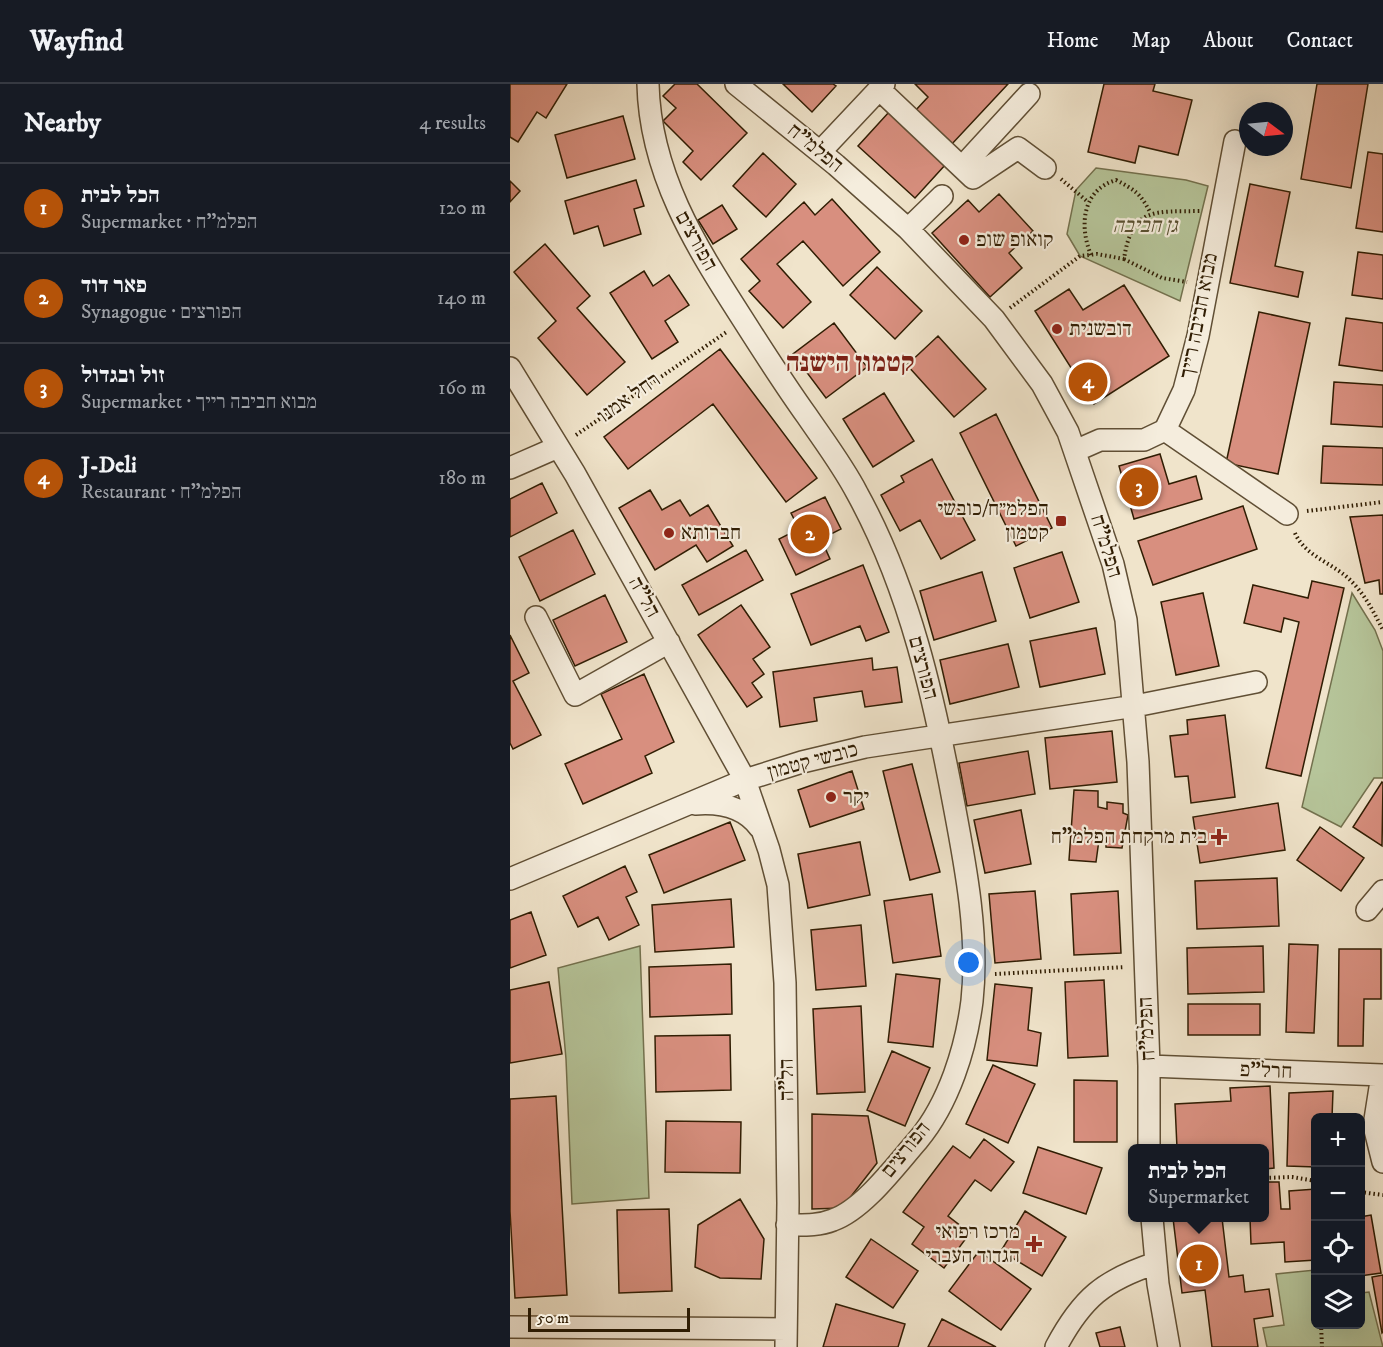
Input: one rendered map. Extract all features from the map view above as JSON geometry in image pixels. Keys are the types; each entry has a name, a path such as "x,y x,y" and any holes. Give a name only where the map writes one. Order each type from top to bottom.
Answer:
{"street":[{"name":"הפורצים","path":"648,84 649,110 655,147 668,188 709,266 841,466 876,529 912,625 940,734 963,851 973,975 965,1037 940,1105 922,1134 864,1199 846,1214 820,1224 787,1225"},
{"name":"הפלמ\"ח","path":"736,84 820,152 909,229 994,319 1042,384 1075,451 1116,575 1126,620 1135,706 1149,1066 1149,1144"},
{"path":"820,152 882,87 973,178 1018,148 1045,168"},
{"path":"962,167 1029,94"},
{"name":"מבוא חביבה רייך","path":"1165,430 1184,390 1198,336 1235,141"},
{"path":"909,229 942,196"},
{"name":"הל\"ה","path":"510,368 558,447 745,780 764,833 778,885 785,983 786,1338"},
{"path":"1075,451 1100,440 1144,440 1165,430 1287,514"},
{"path":"510,468 558,447"},
{"path":"536,617 575,695 669,642"},
{"name":"כובשי קטמון","path":"510,879 682,805 745,780 802,762 865,747 1135,706 1256,682"},
{"path":"682,805 703,803 728,806 749,816 764,833"},
{"path":"1367,910 1383,891"},
{"name":"חרל\"פ","path":"1149,1066 1383,1075"},
{"path":"1383,1075 1374,1126 1383,1162"},
{"path":"1152,1222 1168,1347"},
{"path":"1056,1347 1068,1324 1104,1285 1124,1273 1156,1263"},
{"path":"510,1328 786,1338"}],"path":[{"path":"1045,168 1088,202"},
{"path":"1091,255 1086,241 1085,221 1088,202 1102,184 1116,180 1141,194 1150,212"},
{"path":"1124,259 1126,242 1134,224 1150,212 1220,211"},
{"path":"994,319 1080,256 1124,259 1162,278 1206,285"},
{"name":"רחל אמנו","path":"558,447 743,320"},
{"path":"1383,502 1287,514 1298,539 1313,555 1352,581 1371,607 1383,630"},
{"path":"973,975 1116,968"},
{"path":"1269,1178 1292,1177 1311,1180"},
{"path":"1365,1193 1383,1195"},
{"path":"1321,1329 1322,1347"}],"green space":[{"name":"גן חביבה","path":"1096,168 1186,180 1208,186 1180,301 1080,256 1067,234 1076,190"},
{"path":"1352,593 1375,630 1383,651 1383,778 1374,778 1341,827 1302,807"},
{"path":"640,946 649,1198 572,1204 566,1059 558,968"},
{"path":"1311,1270 1311,1329 1365,1329 1365,1292 1369,1292 1383,1347 1267,1347 1263,1328 1284,1325 1276,1274"}],"building":[{"path":"510,84 567,84 546,118 537,112 518,142 510,137"},
{"path":"675,84 697,84 747,133 701,180 683,162 693,151 663,121 676,108 663,96"},
{"path":"783,84 833,84 836,86 812,112"},
{"path":"915,84 1008,84 951,145 915,111 928,97"},
{"path":"1104,84 1155,84 1153,91 1192,100 1178,155 1139,146 1135,163 1088,152"},
{"path":"1317,84 1368,84 1351,188 1301,179"},
{"path":"889,112 946,164 915,198 858,146"},
{"path":"623,116 635,159 567,178 555,135"},
{"path":"1368,152 1383,154 1383,232 1356,228"},
{"path":"763,153 796,184 766,217 733,186"},
{"path":"636,180 644,206 634,209 641,234 604,246 598,226 574,234 565,201"},
{"path":"510,181 520,191 510,202"},
{"path":"1250,184 1290,192 1275,266 1303,272 1298,297 1230,283"},
{"path":"999,194 1033,231 1009,253 1022,268 990,297 932,233 968,200 979,212"},
{"path":"832,199 880,252 843,286 803,241 777,264 811,302 783,328 749,291 760,281 741,259 804,202 815,215"},
{"path":"722,205 737,229 713,244 698,220"},
{"path":"545,244 590,296 577,308 625,362 587,395 538,338 556,321 514,272"},
{"path":"1358,252 1383,255 1383,299 1352,295"},
{"path":"877,267 922,311 895,339 850,295"},
{"path":"644,271 653,286 669,275 689,305 665,321 678,342 652,359 610,293"},
{"path":"1124,285 1169,356 1094,404 1035,311 1069,289 1083,310"},
{"path":"1259,312 1310,323 1278,474 1226,463"},
{"path":"1346,318 1383,323 1383,371 1339,365"},
{"path":"834,323 867,367 826,398 793,354"},
{"path":"938,336 986,389 954,417 907,365"},
{"path":"720,349 817,478 786,502 713,404 628,469 604,437"},
{"path":"1334,382 1383,385 1383,427 1331,424"},
{"path":"884,393 914,441 873,467 843,419"},
{"path":"996,414 1052,528 1016,546 960,433"},
{"path":"1323,446 1383,448 1383,485 1321,483"},
{"path":"1160,454 1169,484 1196,476 1202,499 1134,519 1119,466"},
{"path":"932,459 975,540 941,559 920,520 900,531 881,495 904,482 901,476"},
{"path":"542,483 557,513 510,537 510,499"},
{"path":"650,490 662,510 680,500 690,516 708,505 733,546 707,562 696,545 655,570 619,508"},
{"path":"825,497 841,529 821,539 830,559 796,575 779,539 799,529 791,513"},
{"path":"1243,506 1257,549 1153,585 1138,541"},
{"path":"1383,515 1383,594 1380,594 1379,580 1365,583 1350,517"},
{"path":"573,530 595,574 540,601 519,557"},
{"path":"746,550 763,580 699,615 682,585"},
{"path":"1062,552 1079,602 1030,618 1014,568"},
{"path":"863,565 889,632 866,641 860,626 811,645 791,594"},
{"path":"982,572 996,621 934,640 920,591"},
{"path":"1312,581 1344,588 1301,776 1266,768 1299,622 1284,618 1281,632 1244,623 1253,585 1308,598"},
{"path":"1203,593 1219,666 1176,675 1161,602"},
{"path":"605,595 627,642 575,666 553,620"},
{"path":"741,605 770,647 753,659 764,674 752,683 762,697 747,707 698,635"},
{"path":"1096,628 1105,674 1040,687 1030,641"},
{"path":"510,635 529,673 513,681 541,735 513,749 510,743"},
{"path":"1008,644 1019,687 950,704 940,660"},
{"path":"872,658 873,670 897,667 902,702 865,707 862,691 814,698 817,721 780,727 773,672"},
{"path":"644,674 674,742 645,756 652,773 583,804 565,764 622,739 601,694"},
{"path":"1225,715 1235,797 1191,803 1188,776 1175,777 1170,736 1188,734 1187,720"},
{"path":"1112,731 1117,782 1050,789 1045,738"},
{"path":"1028,751 1035,794 967,806 959,763"},
{"path":"912,764 940,872 910,880 883,771"},
{"name":"יקר","path":"852,771 864,809 810,827 798,790"},
{"path":"1383,783 1382,846 1353,827"},
{"path":"1074,790 1098,791 1098,807 1107,809 1107,802 1123,804 1123,813 1128,815 1122,848 1106,847 1106,840 1099,840 1096,862 1069,860"},
{"path":"1278,803 1285,850 1200,863 1193,817"},
{"path":"1021,810 1031,864 985,873 974,820"},
{"path":"730,822 745,860 664,893 649,855"},
{"path":"1320,827 1364,858 1341,891 1297,860"},
{"path":"860,842 870,895 808,908 798,854"},
{"path":"625,866 637,892 626,897 639,925 609,940 598,917 578,927 563,896"},
{"path":"1277,878 1279,926 1197,929 1195,881"},
{"path":"1035,891 1041,959 995,963 989,894"},
{"path":"1118,891 1121,953 1074,955 1071,894"},
{"path":"932,894 941,956 893,963 884,901"},
{"path":"731,899 734,947 655,952 652,905"},
{"path":"531,912 546,955 510,968 510,920"},
{"path":"861,925 866,986 816,990 811,930"},
{"path":"1289,944 1318,945 1314,1033 1286,1032"},
{"path":"1263,946 1264,992 1188,994 1187,948"},
{"path":"1339,949 1381,949 1381,999 1364,999 1363,1046 1338,1046"},
{"path":"731,964 732,1014 650,1017 649,967"},
{"path":"896,974 940,979 933,1047 888,1042"},
{"path":"1104,980 1108,1056 1068,1058 1065,982"},
{"path":"549,982 562,1054 510,1063 510,990"},
{"path":"995,984 1032,988 1028,1030 1041,1033 1037,1066 987,1060"},
{"path":"1188,1004 1260,1004 1260,1035 1188,1035"},
{"path":"861,1006 865,1092 817,1094 813,1009"},
{"path":"730,1035 731,1090 656,1092 655,1036"},
{"path":"892,1051 930,1068 905,1126 867,1110"},
{"path":"993,1065 1035,1084 1008,1143 966,1124"},
{"path":"1074,1080 1117,1081 1117,1142 1074,1142"},
{"path":"1270,1086 1274,1168 1269,1169 1269,1144 1177,1144 1175,1104 1231,1101 1230,1088"},
{"path":"1333,1091 1332,1113 1311,1113 1311,1167 1287,1166 1289,1093"},
{"path":"556,1096 567,1295 515,1298 510,1211 510,1099"},
{"path":"812,1114 868,1116 877,1163 842,1208 812,1209"},
{"path":"666,1121 741,1122 740,1173 665,1172"},
{"path":"984,1139 1014,1162 991,1191 975,1180 948,1216 970,1233 944,1268 912,1244 924,1227 903,1212 953,1146 970,1158"},
{"path":"1038,1147 1102,1168 1086,1214 1023,1193"},
{"path":"1269,1182 1279,1182 1281,1209 1290,1209 1289,1191 1311,1189 1311,1260 1285,1262 1284,1242 1251,1244 1250,1222 1269,1222"},
{"path":"740,1199 764,1239 761,1279 720,1278 695,1267 698,1225"},
{"path":"669,1209 672,1291 619,1293 617,1210"},
{"name":"מרכז רפואי הגדוד העברי","path":"1025,1211 1066,1237 1042,1276 1001,1251"},
{"path":"1371,1215 1381,1273 1365,1275 1365,1221 1365,1216"},
{"path":"1173,1222 1222,1222 1229,1277 1243,1275 1245,1292 1269,1289 1273,1316 1254,1319 1258,1347 1212,1347 1205,1290 1182,1293"},
{"path":"871,1239 918,1271 893,1308 846,1277"},
{"path":"979,1251 1031,1289 1001,1330 949,1291"},
{"path":"1383,1275 1383,1332 1382,1333 1372,1277"},
{"path":"836,1304 905,1324 898,1347 823,1347"},
{"path":"942,1319 996,1347 928,1347"},
{"path":"1120,1327 1125,1347 1100,1347 1096,1333"}],"place":[{"name":"קואופ שופ","path":"964,240"},
{"name":"דובשנית","path":"1057,329"},
{"name":"J-Deli","path":"1088,382"},
{"name":"זול ובגדול","path":"1139,487"},
{"name":"הפלמ״ח/כובשי קטמון","path":"1061,521"},
{"name":"חברותא","path":"669,533"},
{"name":"פאר דוד","path":"810,534"},
{"name":"יקר","path":"831,797"},
{"name":"בית מרקחת הפלמ\"ח","path":"1219,837"},
{"name":"מרכז רפואי הגדוד העברי","path":"1034,1244"},
{"name":"הכל לבית","path":"1199,1264"}],"district":[{"name":"קטמון הישנה","path":"850,363"}]}
